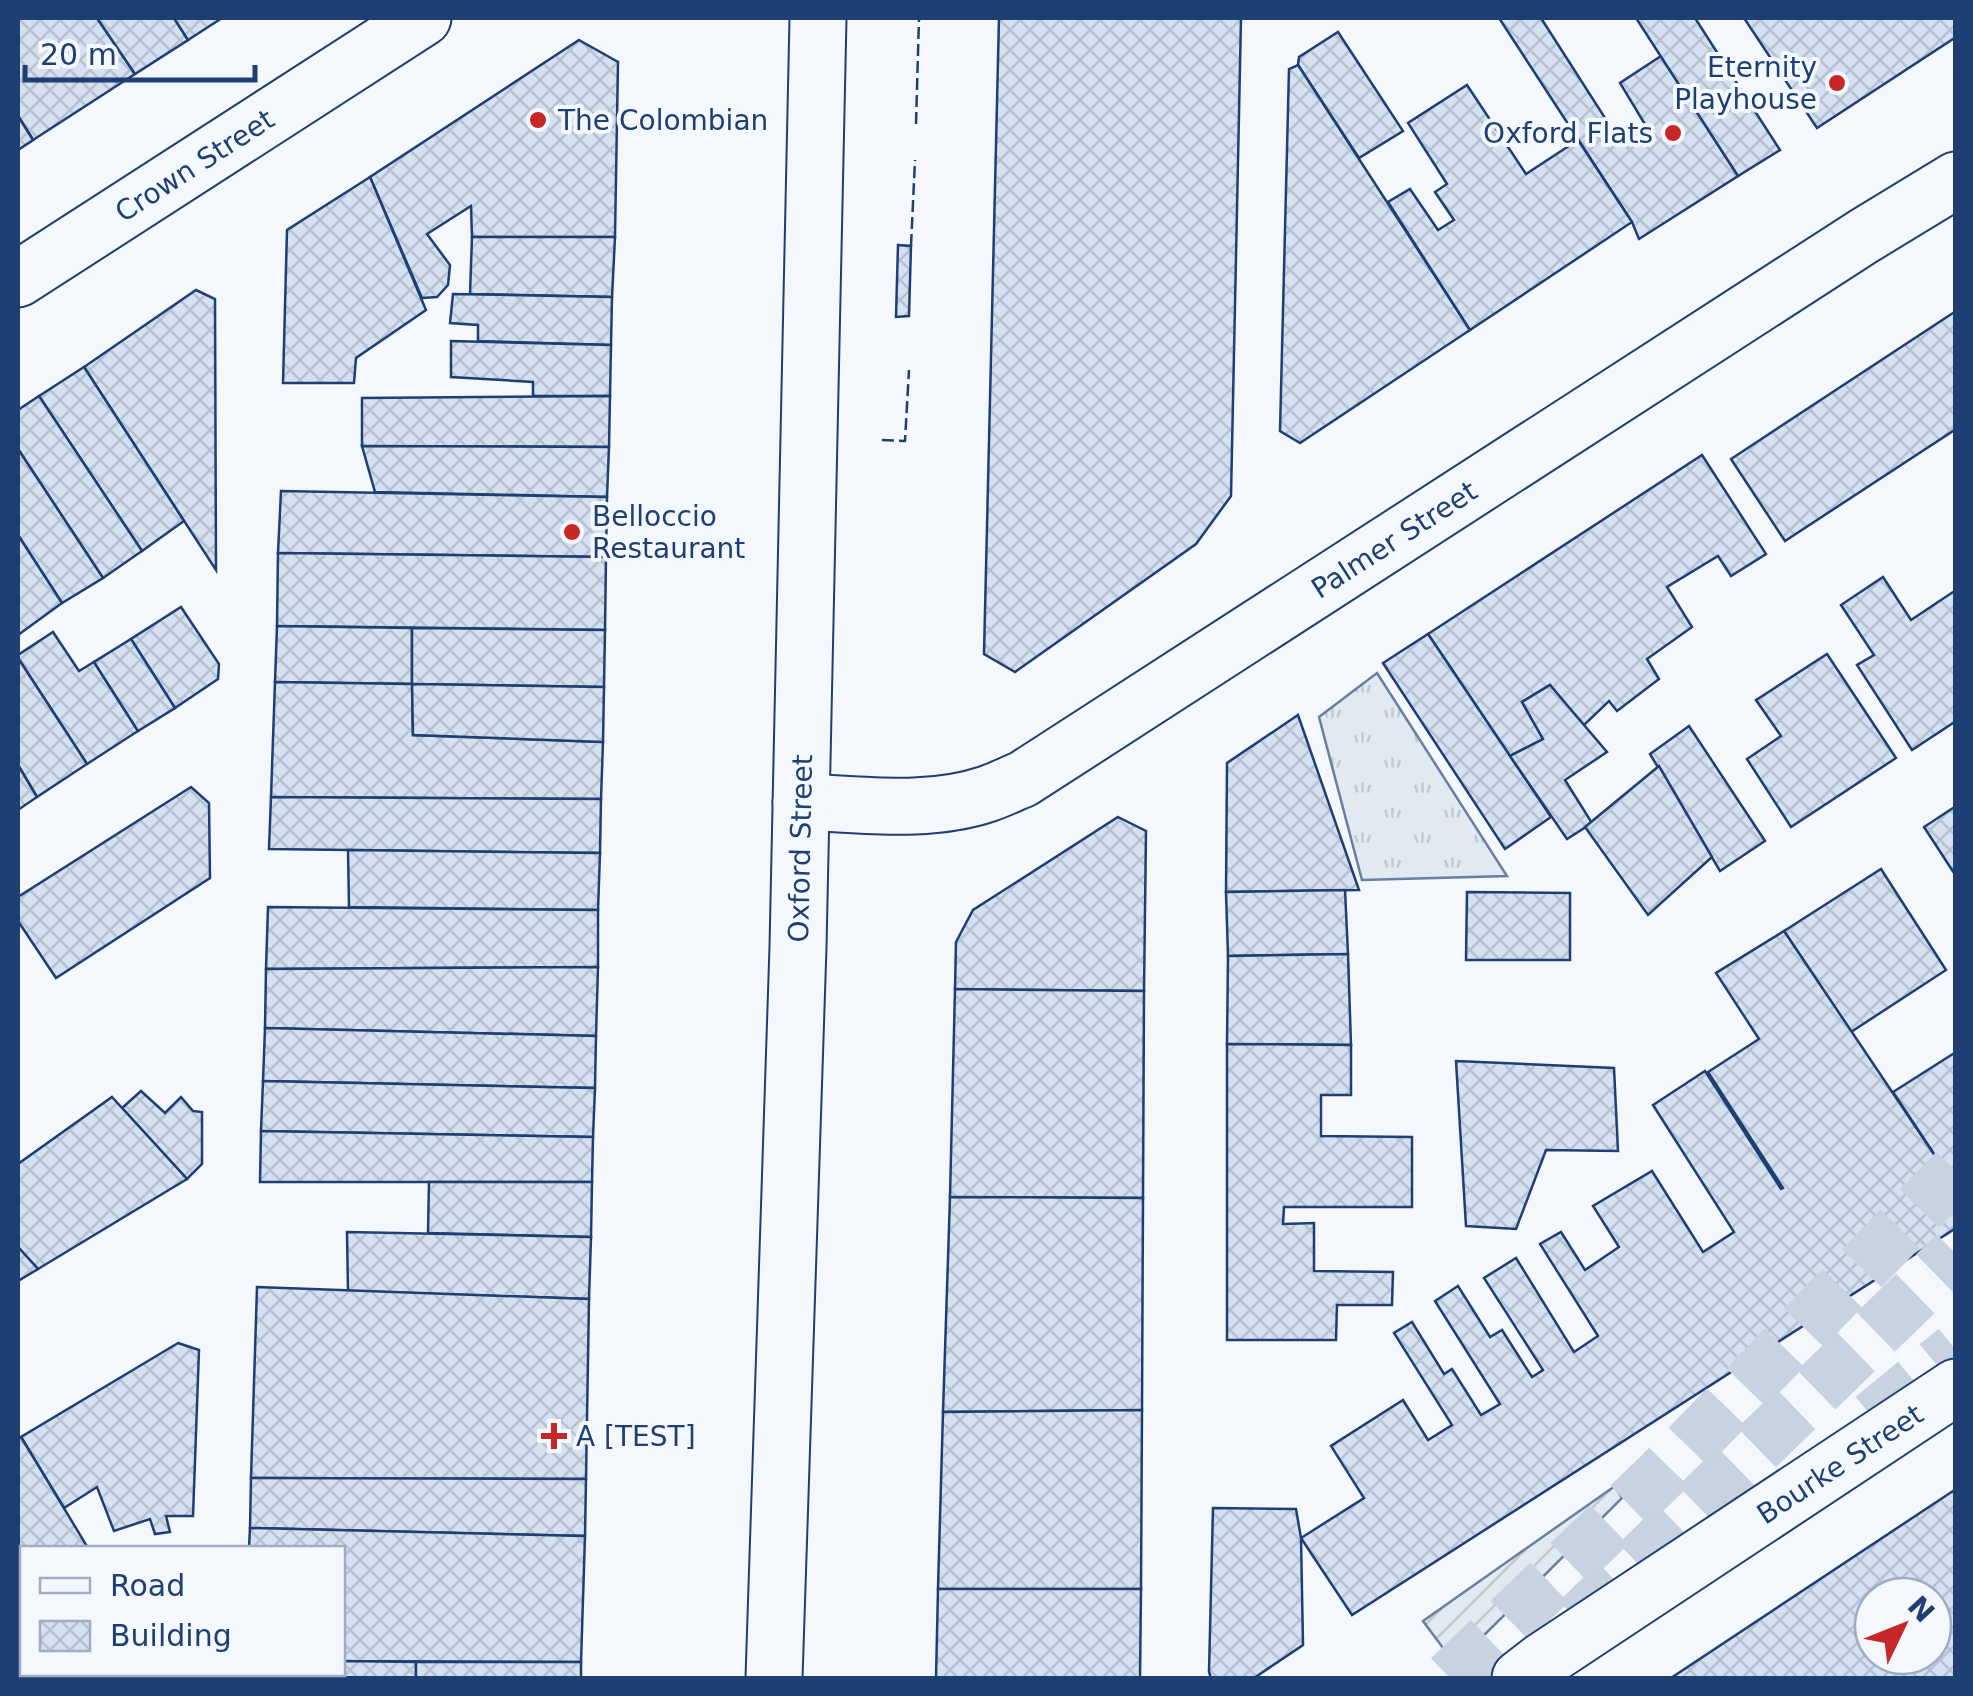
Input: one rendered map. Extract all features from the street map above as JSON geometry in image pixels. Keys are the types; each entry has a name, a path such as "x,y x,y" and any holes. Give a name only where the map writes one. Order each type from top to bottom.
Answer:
{"street":[{"name":"Crown Street","path":"18,279 423,18"},
{"name":"Oxford Street","path":"774,1678 801,802 818,18"},
{"name":"Palmer Street","path":"801,802 904,806 952,802 1023,779 1956,180"},
{"name":"Bourke Street","path":"1520,1678 1724,1538 1956,1387"}],"green space":[{"path":"1377,673 1507,876 1362,880 1319,717"},
{"path":"1615,1486 1622,1498 1455,1664 1423,1621"}],"building":[{"path":"18,18 97,18 135,74 33,140 18,116"},
{"path":"97,18 174,18 188,40 135,74"},
{"path":"174,18 222,18 188,40"},
{"path":"999,18 1241,18 1231,496 1196,544 1015,672 984,654"},
{"name":"Oxford Flats","path":"1499,18 1541,18 1621,143 1646,126 1620,83 1661,56 1738,176 1639,239 1632,222"},
{"path":"1636,18 1695,18 1780,150 1738,176"},
{"name":"Eternity Playhouse","path":"1744,18 1956,18 1956,37 1817,128"},
{"path":"1338,32 1403,131 1359,158 1298,65 1299,57"},
{"name":"The Colombian","path":"579,40 618,62 615,237 472,237 471,206 427,234 450,265 448,285 437,297 422,298 370,177"},
{"path":"1298,65 1470,330 1300,443 1280,431 1289,69"},
{"path":"1467,85 1526,174 1578,140 1632,222 1470,330 1388,202 1410,189 1438,230 1454,220 1435,192 1447,184 1408,123"},
{"path":"18,116 33,140 18,150"},
{"path":"18,116 33,140 18,150"},
{"path":"370,177 426,310 356,358 354,383 283,383 287,230"},
{"path":"472,237 615,237 612,297 470,294"},
{"path":"898,245 911,246 909,316 896,317"},
{"path":"196,290 215,299 216,570 84,367"},
{"path":"453,294 612,297 611,345 478,341 478,325 450,323"},
{"path":"1956,311 1956,429 1785,541 1731,459"},
{"path":"451,341 611,345 610,396 533,396 533,382 451,377"},
{"path":"84,367 184,521 142,551 39,396"},
{"path":"39,396 142,551 103,578 18,449 18,410"},
{"path":"610,396 609,447 362,446 362,398"},
{"path":"362,446 609,447 607,497 375,492"},
{"path":"18,449 103,578 62,603 18,535"},
{"path":"1702,455 1766,554 1731,576 1718,556 1667,587 1692,627 1647,659 1659,679 1617,711 1609,701 1583,726 1550,685 1522,702 1543,739 1510,756 1428,634"},
{"path":"281,491 607,497 606,557 278,553"},
{"path":"18,535 62,603 18,635"},
{"path":"278,553 606,557 605,630 277,626"},
{"path":"1883,577 1911,620 1956,590 1956,721 1912,750 1857,665 1874,655 1841,605"},
{"path":"181,607 219,664 218,679 175,708 131,639"},
{"path":"277,626 412,628 412,684 275,682"},
{"path":"412,628 605,630 604,687 412,684"},
{"path":"53,632 79,671 94,662 138,731 87,764 18,658"},
{"path":"1428,634 1551,817 1505,849 1383,663"},
{"path":"131,639 175,708 138,731 94,662"},
{"path":"1827,654 1896,758 1791,827 1747,759 1781,736 1756,700"},
{"path":"18,658 87,764 37,797 18,765"},
{"path":"275,682 412,684 413,735 603,742 601,799 271,797"},
{"path":"412,684 604,687 603,742 413,735"},
{"path":"1550,685 1607,752 1565,780 1592,823 1567,839 1510,756 1543,739 1522,702"},
{"path":"1298,715 1359,890 1226,892 1227,763"},
{"path":"1689,726 1765,841 1720,871 1650,754"},
{"path":"18,765 37,797 18,810"},
{"path":"1659,766 1712,857 1648,915 1585,827"},
{"path":"191,787 209,803 210,878 56,978 18,921 18,897"},
{"path":"271,797 601,799 600,853 269,849"},
{"path":"1956,806 1956,876 1924,827"},
{"path":"1118,817 1146,831 1144,991 955,989 956,942 973,910"},
{"path":"348,850 600,853 598,910 349,907"},
{"path":"1881,869 1946,970 1851,1032 1784,931"},
{"path":"1345,890 1348,954 1228,956 1226,892"},
{"path":"1467,892 1570,893 1570,960 1466,960"},
{"path":"268,907 598,910 598,967 266,969"},
{"path":"1784,931 1956,1187 1956,1228 1352,1615 1301,1538 1364,1498 1331,1446 1403,1400 1428,1440 1452,1425 1394,1333 1412,1322 1444,1374 1452,1369 1481,1415 1500,1404 1435,1301 1458,1286 1490,1337 1502,1330 1532,1377 1543,1370 1484,1278 1516,1258 1574,1352 1598,1336 1540,1244 1561,1232 1585,1270 1619,1247 1593,1206 1652,1171 1703,1252 1734,1232 1653,1105 1705,1071 1783,1188 1708,1072 1759,1039 1716,973"},
{"path":"1348,954 1351,1045 1227,1044 1228,956"},
{"path":"598,967 596,1036 265,1028 266,969"},
{"path":"955,989 1144,991 1143,1198 950,1197"},
{"path":"265,1028 596,1036 595,1088 263,1081"},
{"path":"1227,1044 1351,1045 1351,1095 1321,1095 1321,1136 1412,1137 1412,1207 1284,1207 1283,1224 1314,1223 1314,1271 1393,1272 1392,1305 1337,1305 1336,1340 1227,1340"},
{"path":"1956,1052 1956,1187 1893,1092"},
{"path":"1456,1061 1614,1068 1618,1151 1546,1150 1516,1229 1466,1226"},
{"path":"263,1081 595,1088 593,1137 261,1131"},
{"path":"141,1091 165,1113 181,1097 193,1111 202,1112 202,1164 187,1179 122,1108"},
{"path":"112,1097 187,1179 38,1269 18,1247 18,1164"},
{"path":"261,1131 593,1137 592,1182 260,1182"},
{"path":"429,1182 592,1182 591,1237 428,1233"},
{"path":"950,1197 1143,1198 1142,1410 943,1412"},
{"path":"347,1232 591,1237 589,1299 348,1291"},
{"path":"18,1247 38,1269 18,1281"},
{"path":"257,1287 589,1299 586,1479 251,1478"},
{"path":"178,1343 199,1350 193,1516 166,1516 170,1532 155,1534 150,1519 114,1531 97,1487 64,1508 21,1437"},
{"path":"1142,1410 1141,1589 938,1589 943,1412"},
{"path":"21,1437 87,1546 20,1546 20,1646 18,1642"},
{"path":"251,1478 586,1479 585,1536 250,1528"},
{"path":"1956,1489 1956,1678 1671,1678"},
{"path":"1213,1508 1296,1509 1301,1538 1303,1645 1254,1678 1211,1678 1209,1672"},
{"path":"250,1528 585,1536 581,1662 345,1661 345,1546 249,1546"},
{"path":"938,1589 1141,1589 1140,1678 936,1678"},
{"path":"345,1661 416,1662 416,1678 246,1678 345,1676"},
{"path":"416,1662 581,1662 581,1678 416,1678"}],"tunnel":[{"path":"1450,1678 1661,1475 1956,1171"},
{"path":"1578,1621 1956,1254"},
{"path":"1873,1418 1956,1350"}],"fence":[{"path":"916,124 919,18"},
{"path":"911,246 915,160"},
{"path":"882,440 905,441 909,370"}],"place":[{"name":"Eternity Playhouse","path":"1837,83"},
{"name":"The Colombian","path":"538,120"},
{"name":"Oxford Flats","path":"1673,133"},
{"name":"Belloccio Restaurant","path":"572,532"},
{"name":"A [TEST]","path":"554,1436"}]}
